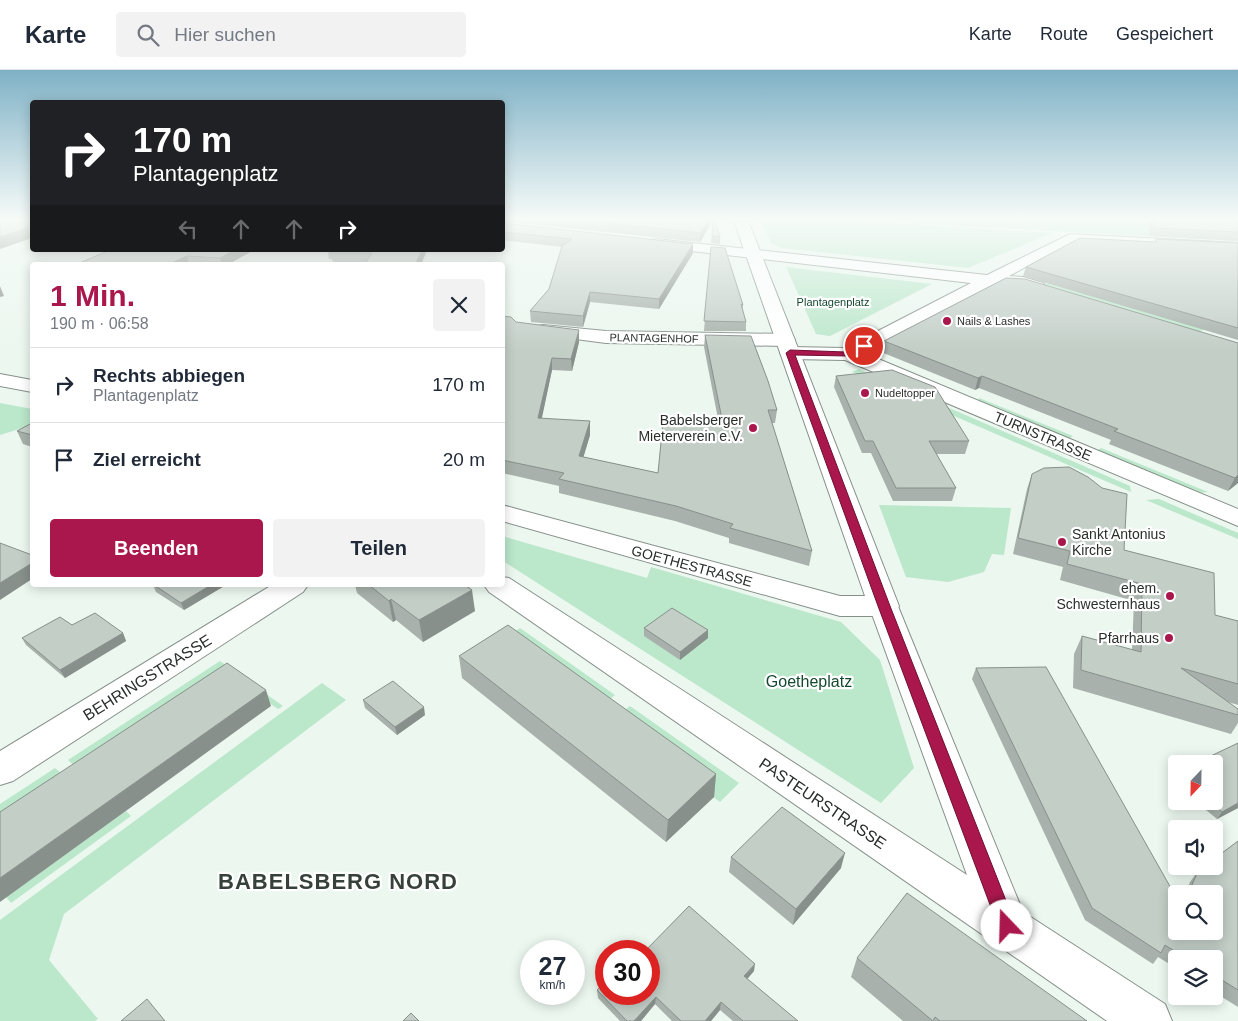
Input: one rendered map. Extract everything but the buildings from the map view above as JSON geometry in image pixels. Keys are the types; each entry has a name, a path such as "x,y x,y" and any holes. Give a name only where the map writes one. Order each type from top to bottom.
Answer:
{"street":[{"path":"757,262 884,606 1007,926"},
{"path":"829,262 988,280 1023,282 1051,291"},
{"path":"788,346 848,354 1022,262"},
{"name":"PLANTAGENHOF","path":"523,328 606,337 788,346"},
{"name":"TURNSTRASSE","path":"848,354 1238,518"},
{"path":"0,380 30,386"},
{"name":"GOETHESTRASSE","path":"505,514 840,606 884,606"},
{"name":"BEHRINGSTRASSE","path":"0,770 290,587"},
{"name":"PASTEURSTRASSE","path":"502,587 1148,1021"}],"green space":[{"path":"916,262 981,262 968,268"},
{"name":"Plantagenplatz","path":"786,267 932,284 830,336 816,334"},
{"path":"1044,275 1213,325 1199,332 1041,284"},
{"path":"859,369 1130,486 1131,492 852,372"},
{"path":"979,398 1073,436 1066,441 977,402"},
{"path":"0,403 30,409 30,426 0,435"},
{"path":"1101,448 1208,492 1199,493 1095,452"},
{"path":"1159,499 1238,533 1238,539 1146,500"},
{"path":"879,505 1011,508 1004,555 992,554 984,572 948,582 906,577"},
{"name":"Goetheplatz","path":"505,537 647,578 651,567 841,622 880,660 914,768 881,803 505,562"},
{"path":"520,628 615,695 596,710 501,641"},
{"path":"220,661 283,706 278,709 233,678 86,777 68,760"},
{"path":"322,683 346,700 64,914 49,960 98,1019 95,1021 0,1021 0,920"},
{"path":"630,706 739,783 720,802 611,721"},
{"path":"55,768 75,785 0,835 0,804"},
{"path":"126,811 131,816 11,903 6,897"}],"place":[{"name":"Nails & Lashes","path":"947,321"},
{"name":"Nudeltopper","path":"865,393"},
{"name":"Babelsberger Mieterverein e.V.","path":"753,428"},
{"name":"Sankt Antonius Kirche","path":"1062,542"},
{"name":"ehem. Schwesternhaus","path":"1170,596"},
{"name":"Pfarrhaus","path":"1169,638"}],"district":[{"name":"BABELSBERG NORD","path":"338,881"}],"route":[{"path":"864,346 848,354 790,353 884,606 1007,926"}]}
